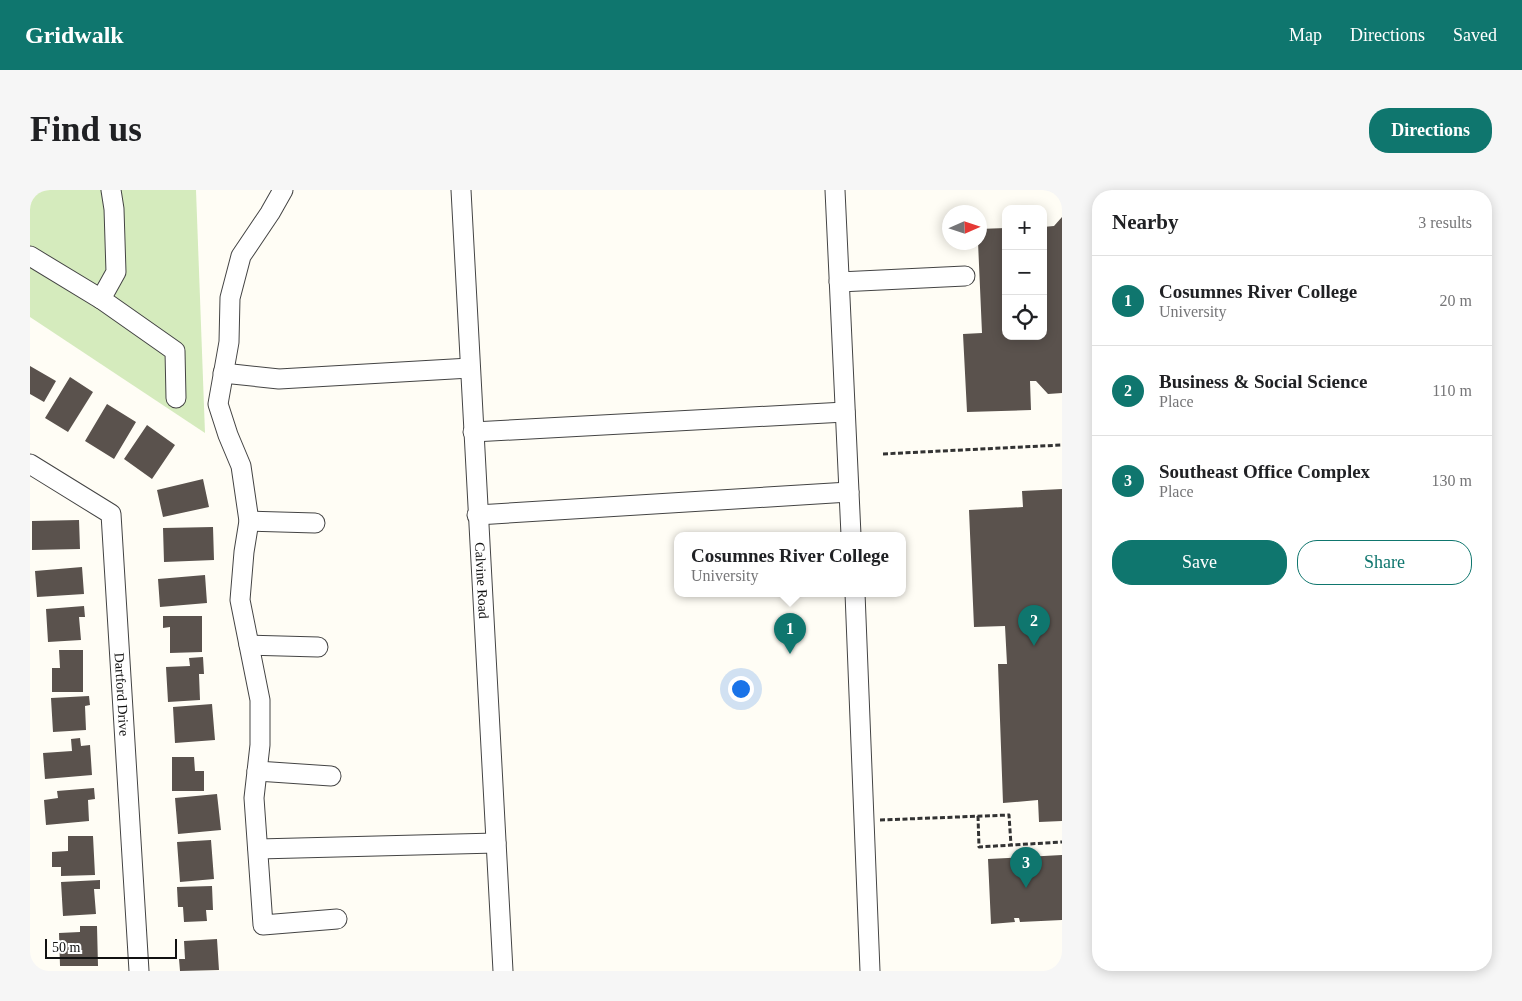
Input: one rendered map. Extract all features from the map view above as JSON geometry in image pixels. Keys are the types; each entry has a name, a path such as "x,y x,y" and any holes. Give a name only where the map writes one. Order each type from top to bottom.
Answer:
{"street":[{"path":"101,299 116,272 114,209 111,190"},
{"path":"283,190 241,256 230,298 229,342 218,404 241,466 249,520 240,600 260,700 260,745 254,798 263,924 337,919"},
{"name":"Calvine Road","path":"461,190 503,971"},
{"path":"836,190 852,532"},
{"path":"30,256 101,299 175,351 176,398"},
{"path":"839,282 965,276"},
{"path":"223,373 279,379 470,368"},
{"path":"473,432 845,412"},
{"name":"Dartford Drive","path":"30,464 111,514 139,971"},
{"path":"477,515 849,492"},
{"path":"249,520 315,523"},
{"path":"854,597 870,971"},
{"path":"249,645 318,647"},
{"path":"257,771 331,776"},
{"path":"258,849 496,843"}],"path":[{"path":"882,454 1062,445"},
{"path":"888,820 1009,815 1011,845"},
{"path":"978,816 980,847 1062,842"}],"green space":[{"path":"30,190 196,190 205,433 30,317"}],"building":[{"path":"1062,217 1062,393 1048,394 1036,381 1030,381 1031,410 967,412 963,334 982,333 978,250 987,250 987,229 1002,228 1002,340 1047,340 1047,227 1054,226"},
{"path":"30,366 56,381 44,402 30,394"},
{"path":"70,377 93,392 68,432 45,418"},
{"path":"107,404 136,422 114,459 85,441"},
{"path":"147,425 175,445 152,479 124,459"},
{"path":"203,479 209,507 163,517 157,490"},
{"path":"1062,489 1062,821 1039,822 1038,800 1003,803 998,664 1007,664 1005,626 974,627 969,510 1023,507 1022,491"},
{"path":"79,520 80,549 32,550 32,521"},
{"path":"213,527 214,560 164,562 163,528"},
{"path":"82,567 84,594 37,597 35,571"},
{"path":"205,575 207,603 160,607 158,579"},
{"path":"84,606 85,617 79,617 81,640 48,642 46,609"},
{"path":"163,616 202,616 202,652 170,653 170,627 163,628"},
{"path":"59,650 83,650 83,692 52,692 52,668 60,668"},
{"path":"203,657 204,674 199,674 200,700 168,702 166,667 190,666 189,658"},
{"path":"89,696 90,705 85,706 86,730 53,732 51,698"},
{"path":"212,704 215,740 175,743 173,707"},
{"path":"80,738 81,746 90,745 92,775 45,779 43,753 72,751 71,739"},
{"path":"172,757 194,757 195,771 204,771 204,791 172,791"},
{"path":"94,788 95,799 88,800 89,821 46,825 44,800 58,798 57,791"},
{"path":"217,794 221,830 178,834 175,798"},
{"path":"68,836 93,836 95,875 61,876 61,867 52,867 52,852 68,851"},
{"path":"211,840 214,879 180,882 177,842"},
{"path":"1062,855 1062,920 1020,922 1019,918 1014,918 1015,922 991,924 988,859"},
{"path":"100,880 100,889 94,889 96,914 63,916 61,882"},
{"path":"212,886 213,910 206,910 207,921 184,922 183,907 178,907 177,887"},
{"path":"80,926 97,926 98,966 60,966 59,933 80,932"},
{"path":"217,939 219,970 180,971 179,959 185,959 184,941"}],"place":[{"name":"Business & Social Science","path":"1034,646"},
{"name":"Cosumnes River College","path":"790,654"},
{"name":"Southeast Office Complex","path":"1026,888"}]}
